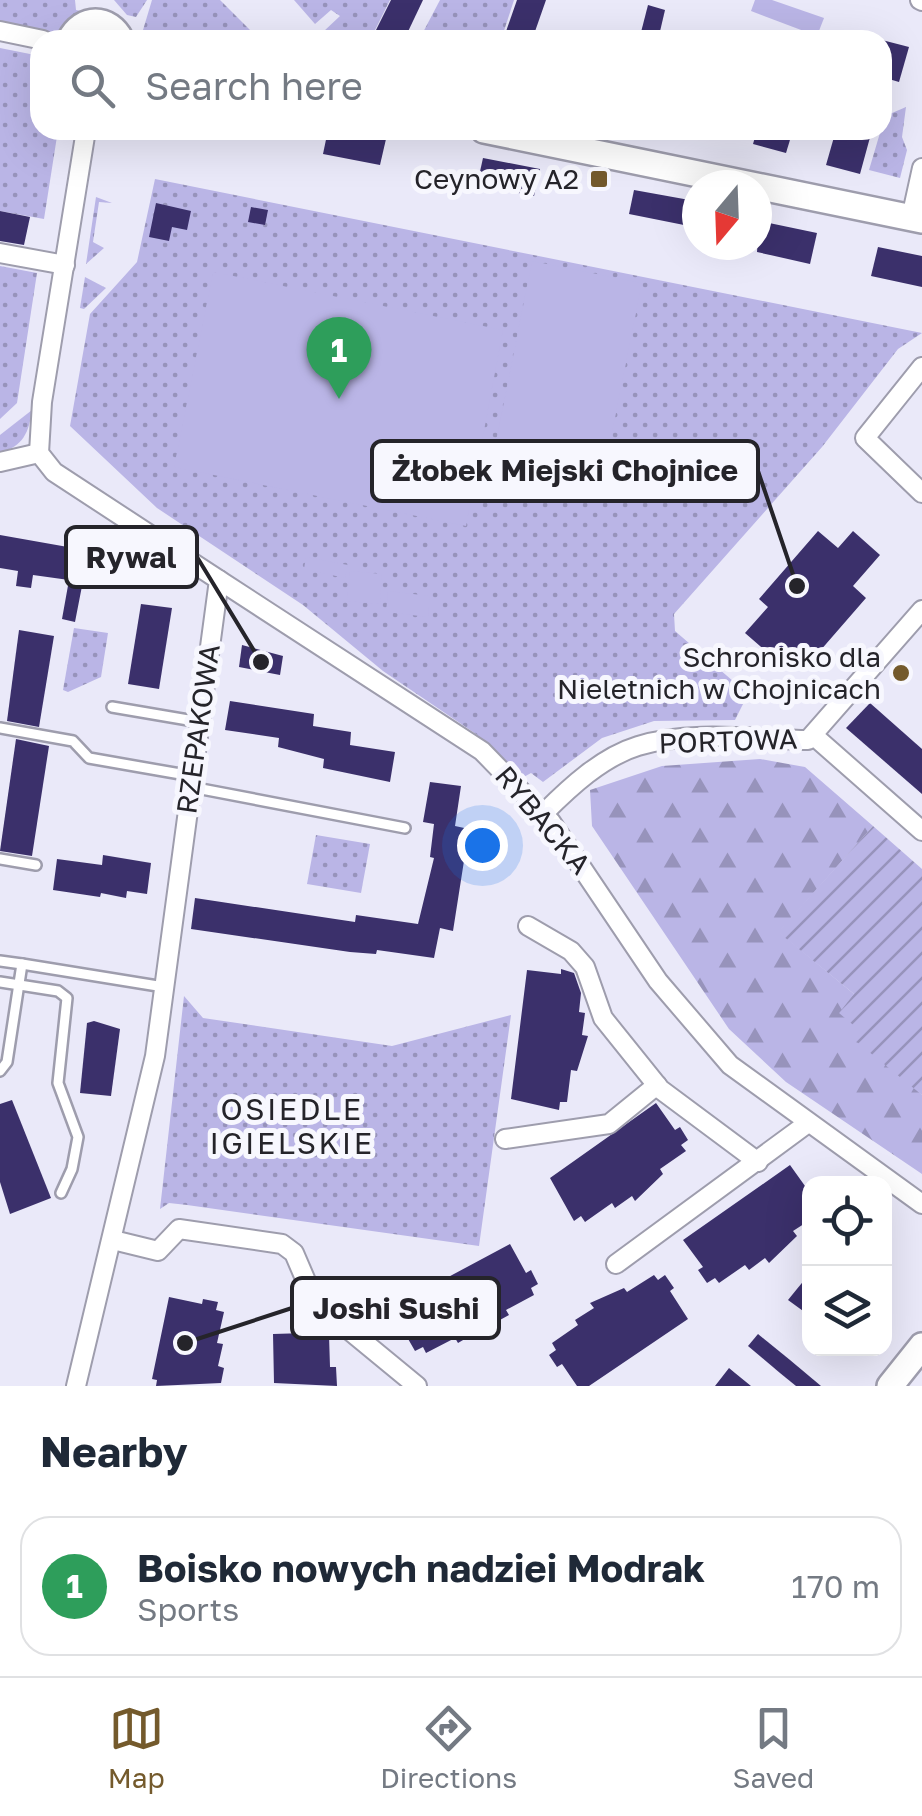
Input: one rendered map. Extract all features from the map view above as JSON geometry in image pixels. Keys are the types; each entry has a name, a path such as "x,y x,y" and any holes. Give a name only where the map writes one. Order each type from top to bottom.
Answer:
{"street":[{"path":"76,30 92,10 113,30"},
{"path":"0,31 30,37"},
{"path":"85,140 74,267 42,402 39,453 54,472 219,580"},
{"path":"533,140 916,219 922,168"},
{"path":"0,253 74,267"},
{"path":"922,368 865,438 922,493"},
{"path":"0,462 39,453"},
{"name":"RZEPAKOWA","path":"76,1386 140,1130 164,987 219,580"},
{"name":"RYBACKA","path":"219,580 482,751 544,813 694,1026 741,1074 922,1204"},
{"name":"PORTOWA","path":"544,813 577,781 637,746 700,739 808,740 922,610"},
{"name":"PORTOWA","path":"814,736 922,832"},
{"path":"528,926 570,951 586,967 604,1018 657,1086 758,1162"},
{"path":"505,1139 608,1124 657,1086"},
{"path":"616,1264 808,1123"},
{"path":"113,1240 158,1251 179,1229 282,1244 294,1254 316,1302 417,1386"},
{"path":"890,1386 922,1346"}],"lane":[{"path":"112,707 200,722"},
{"path":"0,728 74,741 89,758 406,828"},
{"path":"0,858 36,865"},
{"path":"0,961 164,987"},
{"path":"0,1071 7,1062 22,964"},
{"path":"0,982 58,991 67,998 58,1083 78,1137 72,1169 61,1192"}],"green space":[{"path":"0,0 75,0 76,10 81,11 78,20 62,30 0,23"},
{"path":"114,0 147,0 136,17 127,15"},
{"path":"152,0 220,0 250,30 143,30"},
{"path":"294,0 390,0 375,30 325,30 340,16 331,10 315,24"},
{"path":"440,0 514,0 504,30 424,30"},
{"path":"755,0 772,0 824,18 819,30 801,30 751,11"},
{"path":"0,48 30,54 30,140 56,140 44,219 0,211"},
{"path":"906,107 902,137 907,150 900,178 869,170 878,140 892,140 892,113"},
{"path":"155,179 922,333 898,349 822,447 674,614 675,631 748,694 735,720 654,721 602,738 543,782 531,773 522,778 476,734 383,671 303,605 157,508 70,426 90,314 137,262"},
{"path":"96,197 112,203 99,202 93,242 104,248 86,264"},
{"path":"532,261 642,283 605,468 495,447"},
{"path":"0,266 37,273 17,403 0,419"},
{"path":"213,272 503,330 466,526 174,467"},
{"path":"85,277 106,288 84,309 80,308"},
{"path":"32,410 23,437 0,452 0,435"},
{"path":"306,557 348,565 345,578 304,569"},
{"path":"350,571 382,574 380,604 347,601"},
{"path":"388,591 430,596 428,617 386,612"},
{"path":"74,628 108,633 101,677 68,692 63,690"},
{"path":"760,759 805,767 873,826 779,932 854,994 859,1029 922,1095 922,1174 786,1082 729,1029 592,826 590,790 662,766"},
{"path":"873,826 922,869 922,1095 852,1038 858,1029 839,1013 854,994 778,932"},
{"path":"316,835 370,844 361,893 307,884"},
{"path":"184,996 203,1018 392,1046 511,1015 479,1246 187,1205 169,1203 160,1209"}],"building":[{"path":"391,0 423,0 409,30 376,30"},
{"path":"517,0 546,0 536,30 506,30"},
{"path":"648,5 665,10 660,30 642,30"},
{"path":"892,43 909,47 899,82 892,80"},
{"path":"326,140 386,140 380,165 323,154"},
{"path":"754,140 790,140 786,153 753,144"},
{"path":"833,140 869,140 860,174 826,165"},
{"path":"483,158 540,169 534,196 477,185"},
{"path":"634,190 682,199 682,225 629,214"},
{"path":"156,203 191,211 187,230 172,227 169,241 149,237"},
{"path":"251,207 268,210 265,225 248,222"},
{"path":"0,211 30,217 24,245 0,241"},
{"path":"772,224 817,233 810,264 772,255"},
{"path":"878,247 922,256 922,287 871,276"},
{"path":"818,531 838,548 853,531 880,555 853,586 866,598 806,667 791,654 782,665 745,633 768,607 759,599"},
{"path":"0,535 96,552 95,557 106,559 102,587 82,586 75,622 62,619 69,580 33,575 31,588 16,586 18,571 0,568"},
{"path":"141,604 172,608 159,689 128,684"},
{"path":"19,630 54,636 39,727 7,721"},
{"path":"242,645 283,656 280,675 239,667"},
{"path":"230,701 314,714 313,726 351,732 350,745 395,752 390,782 323,768 324,759 278,747 279,738 225,730"},
{"path":"870,703 922,749 922,794 846,728"},
{"path":"16,739 49,746 32,856 0,851"},
{"path":"430,782 461,786 455,826 469,829 453,931 440,928 434,958 377,950 376,954 350,952 191,929 195,898 355,922 356,915 418,924 434,858 430,857 434,824 423,822"},
{"path":"103,855 151,863 147,894 127,891 126,898 101,893 100,897 53,890 57,859 102,865"},
{"path":"561,969 574,973 581,993 579,1012 585,1013 582,1035 588,1036 577,1071 571,1070 567,1102 560,1102 559,1110 511,1099 527,970 561,974"},
{"path":"94,1021 120,1029 111,1096 80,1093 87,1023"},
{"path":"12,1100 51,1198 10,1214 0,1182 0,1104"},
{"path":"656,1103 675,1130 680,1127 688,1140 681,1145 686,1151 660,1169 663,1174 635,1201 632,1196 615,1208 612,1203 585,1222 581,1216 574,1221 550,1178"},
{"path":"790,1165 802,1182 802,1225 793,1231 797,1236 769,1263 765,1258 749,1270 745,1265 719,1283 715,1278 707,1283 698,1270 703,1267 683,1240"},
{"path":"510,1244 526,1273 531,1270 538,1284 531,1288 534,1295 506,1310 509,1315 489,1326 492,1331 478,1339 475,1333 426,1353 423,1347 415,1351 407,1337 412,1335 396,1305"},
{"path":"654,1275 658,1280 665,1275 688,1319 589,1386 577,1386 562,1364 557,1367 549,1355 556,1350 552,1343 578,1325 575,1320 594,1308 590,1303 624,1288 627,1292"},
{"path":"802,1283 802,1310 788,1300"},
{"path":"169,1297 202,1304 203,1299 218,1302 216,1310 224,1312 217,1343 223,1344 218,1366 224,1368 221,1383 156,1386 157,1380 152,1379"},
{"path":"306,1327 321,1327 321,1335 329,1335 330,1367 336,1367 337,1386 274,1383 273,1334 306,1333"},
{"path":"758,1334 821,1386 796,1386 780,1373 748,1346"},
{"path":"729,1368 735,1373 751,1386 715,1386"}],"place":[{"name":"Ceynowy A2","path":"599,179"},
{"name":"Boisko nowych nadziei Modrak","path":"339,399"},
{"name":"Żłobek Miejski Chojnice","path":"797,586"},
{"name":"Rywal","path":"261,662"},
{"name":"Schronisko dla Nieletnich w Chojnicach","path":"901,673"},
{"name":"Joshi Sushi","path":"185,1343"}],"district":[{"name":"OSIEDLE IGIELSKIE","path":"292,1127"}]}
